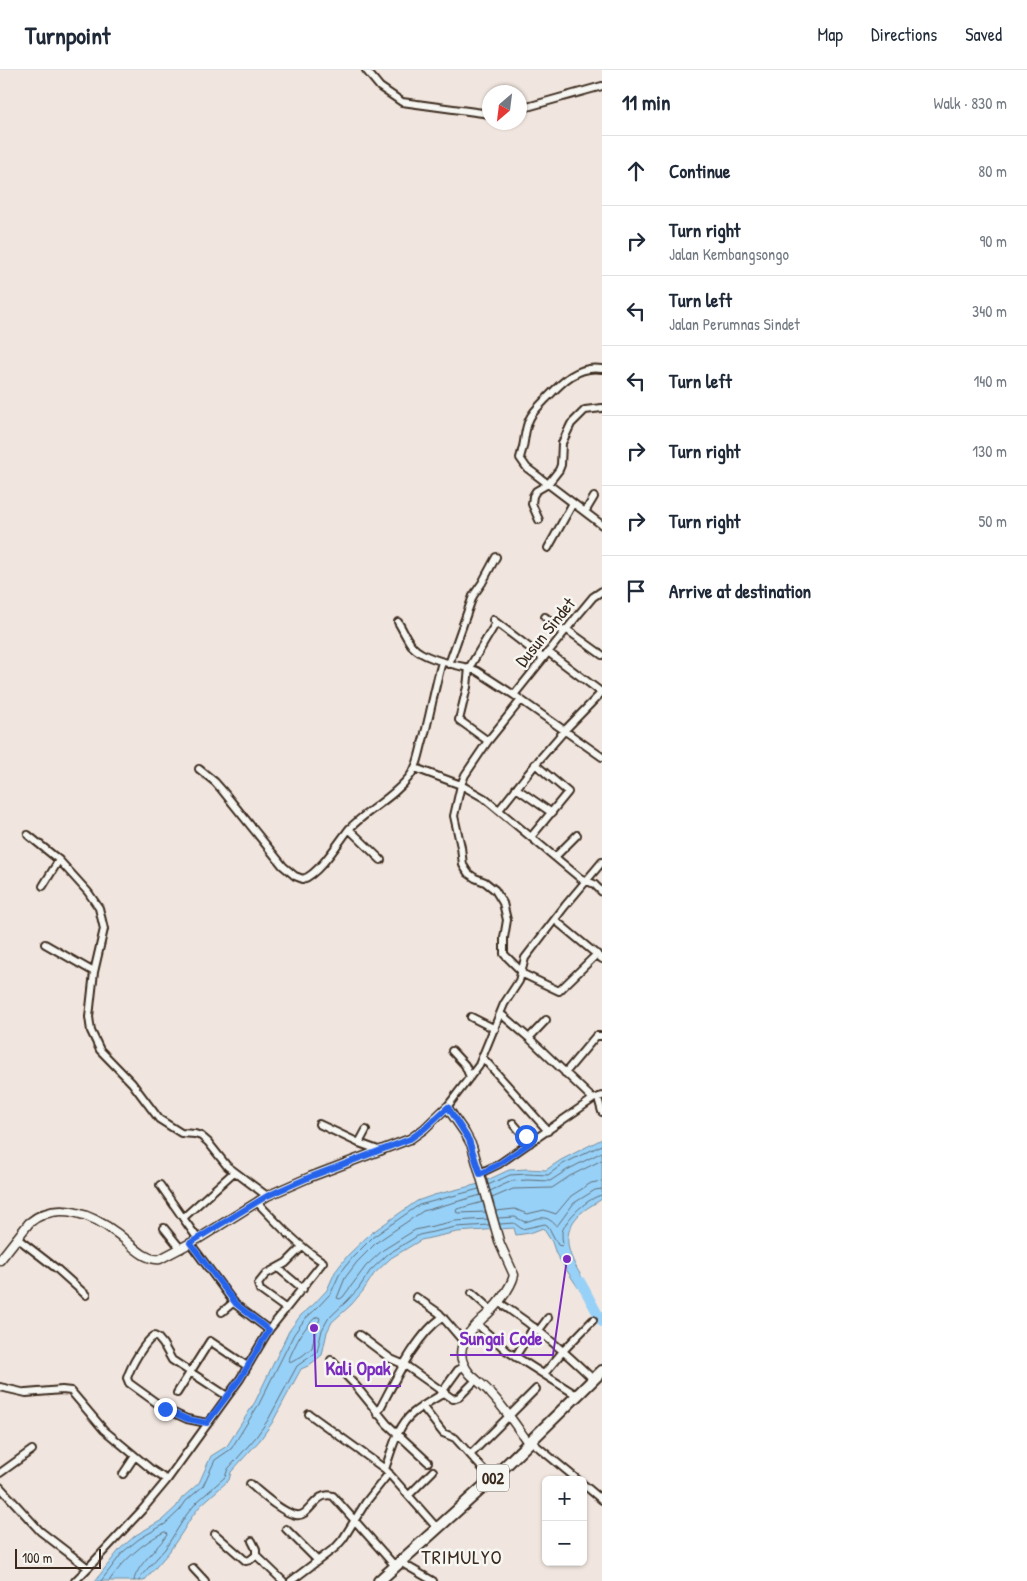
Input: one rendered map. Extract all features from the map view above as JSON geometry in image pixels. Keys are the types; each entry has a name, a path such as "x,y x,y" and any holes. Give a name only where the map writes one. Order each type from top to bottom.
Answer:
{"main road":[{"name":"002","path":"379,1581 492,1479 602,1371"}],"street":[{"path":"366,70 380,87 402,102 482,113"},
{"path":"527,107 602,86"},
{"path":"602,369 590,368 566,378 530,418 524,433 524,446 520,458 527,468 602,525"},
{"path":"539,520 532,500 536,491 548,484 559,470 562,443 571,424 585,410 602,408"},
{"path":"585,512 594,498"},
{"path":"548,548 573,503"},
{"path":"199,769 222,790 283,866 295,876 303,879 308,878 356,821 384,802 408,778 415,768 436,684 473,596 496,557"},
{"name":"Dusun Sindet","path":"514,695 565,630 594,597 602,591"},
{"path":"545,617 602,655"},
{"path":"488,742 459,720 467,688 469,668 495,621 543,658"},
{"path":"398,622 413,647 446,663 477,671 602,757"},
{"path":"498,810 535,764 602,692 548,652"},
{"path":"521,700 465,775 454,816 464,865 468,873 495,890 503,903 507,920 504,954 521,972 559,991 600,956 555,920"},
{"path":"532,837 568,794 568,791 535,764"},
{"path":"415,768 461,785 484,798 580,878 586,880 602,892"},
{"path":"516,788 552,813"},
{"path":"349,829 381,860"},
{"path":"28,835 59,860 88,892 99,908 104,929 94,972 89,1023 100,1050 132,1083 158,1119 182,1133 195,1134 204,1138 224,1163 267,1196"},
{"path":"555,857 578,835"},
{"path":"43,886 59,860"},
{"path":"0,1260 35,1218 47,1212 60,1210 90,1217 116,1232 151,1258 160,1259 181,1249 267,1196 310,1177 410,1139 448,1107 470,1077 482,1058 504,1004 519,981 525,958 602,862"},
{"path":"45,944 94,972"},
{"path":"501,1014 565,1073 598,1098 602,1112"},
{"path":"471,1017 494,1029"},
{"path":"529,1038 546,1020"},
{"path":"565,1073 596,1036 602,1036"},
{"path":"452,1051 464,1065 470,1077"},
{"path":"482,1058 548,1131"},
{"path":"481,1174 598,1098"},
{"path":"448,1107 469,1140 481,1174 500,1244 514,1275 510,1286 491,1310 471,1330 464,1342 462,1352 465,1366 476,1380 491,1393 530,1443 573,1476"},
{"path":"513,1123 530,1143"},
{"path":"319,1124 381,1151"},
{"path":"359,1143 366,1130"},
{"path":"183,1218 234,1172"},
{"path":"160,1185 183,1218 194,1241 234,1302 269,1330"},
{"path":"75,1581 142,1510 167,1480 227,1396 269,1330 323,1262 302,1248 257,1202"},
{"path":"164,1228 181,1249"},
{"path":"17,1238 58,1269 86,1295"},
{"path":"285,1308 258,1287 260,1280 266,1274 292,1258 302,1248"},
{"path":"278,1268 303,1288"},
{"path":"472,1293 491,1310"},
{"path":"416,1297 443,1317 464,1342"},
{"path":"222,1312 234,1302"},
{"path":"498,1302 537,1328 564,1350 594,1380"},
{"path":"377,1414 418,1342 428,1328 443,1317"},
{"path":"515,1357 537,1328 548,1318"},
{"path":"544,1374 593,1320"},
{"path":"477,1324 497,1344 515,1357 578,1396"},
{"path":"358,1335 390,1359 405,1365 453,1399 457,1399 476,1380"},
{"path":"207,1423 187,1419 165,1409 134,1388 127,1378 148,1340 154,1336 158,1338 164,1344 172,1360 227,1396"},
{"path":"177,1393 210,1341 247,1366"},
{"path":"331,1360 356,1386 377,1414 428,1462"},
{"path":"291,1581 336,1547 387,1471 398,1434 409,1417 443,1393 458,1370 465,1366"},
{"path":"0,1387 26,1393 71,1391 104,1430 167,1480"},
{"path":"471,1454 536,1389"},
{"path":"422,1406 443,1432 455,1438 492,1479"},
{"path":"309,1414 387,1471 437,1528"},
{"path":"0,1473 32,1450"},
{"path":"123,1474 135,1456"},
{"path":"409,1495 433,1471"},
{"path":"250,1484 281,1508 300,1516 318,1499 330,1495 398,1564 433,1581"},
{"path":"0,1487 40,1531 88,1568"},
{"path":"587,1487 602,1500"},
{"path":"286,1529 318,1560"},
{"path":"215,1534 246,1561 256,1555"},
{"path":"252,1541 256,1549 256,1555 283,1581"},
{"path":"193,1568 205,1581"}],"water":[{"path":"602,1139 602,1199 582,1212 573,1222 568,1242 573,1262 591,1292 581,1292 556,1254 552,1242 543,1228 530,1233 516,1235 514,1228 457,1232 421,1240 391,1258 374,1274 351,1305 332,1322 327,1332 322,1355 301,1369 272,1423 260,1440 231,1472 229,1480 200,1506 169,1552 144,1581 95,1581 120,1549 136,1535 162,1520 199,1483 211,1456 227,1446 255,1402 289,1331 301,1315 327,1290 335,1272 348,1255 370,1234 417,1201 479,1184 509,1170 546,1170"}],"waterway":[{"path":"580,1281 602,1322"}],"place":[{"name":"Sungai Code","path":"567,1259"},
{"name":"Kali Opak","path":"314,1328"}],"district":[{"name":"TRIMULYO","path":"462,1556"}],"route":[{"path":"165,1409 187,1419 207,1423 240,1379 269,1330 236,1304 190,1243 267,1196 310,1177 410,1139 448,1107 472,1146 480,1174 499,1164 530,1143 526,1136"}]}
